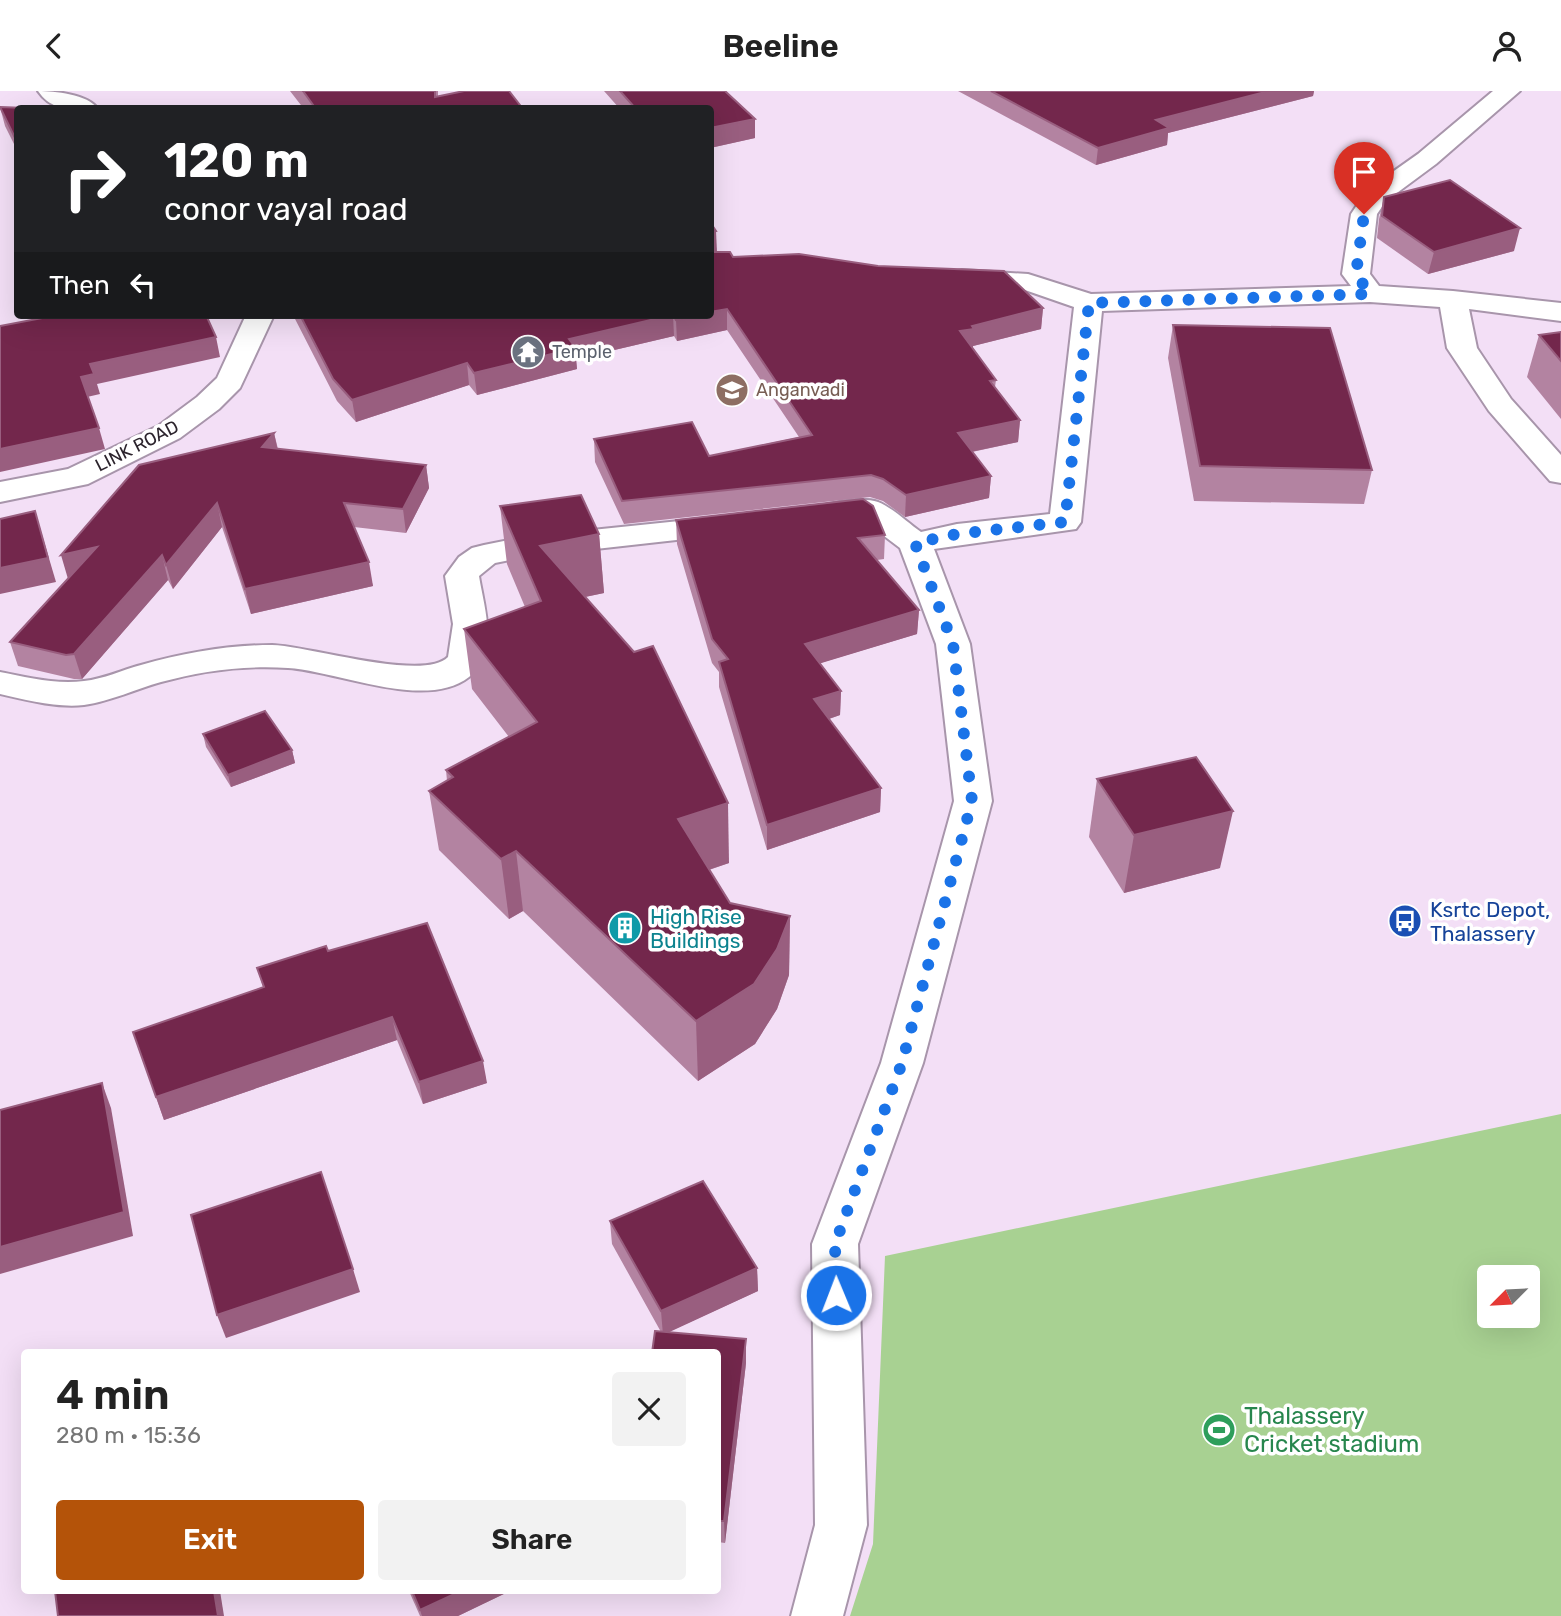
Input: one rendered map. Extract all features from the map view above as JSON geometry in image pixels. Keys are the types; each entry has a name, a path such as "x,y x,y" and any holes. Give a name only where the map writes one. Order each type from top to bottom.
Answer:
{"street":[{"path":"50,91 60,100 74,105"},
{"path":"1370,294 1356,274 1364,214 1376,196 1427,159 1508,91"},
{"path":"930,277 1028,282 1089,303 1370,294 1453,299 1561,312"},
{"path":"1453,299 1462,348 1500,405 1561,474"},
{"path":"915,543 957,534 1065,522 1089,303"},
{"name":"LINK ROAD","path":"0,492 77,477 169,432 230,382 258,319"},
{"path":"804,517 870,510 915,543 953,644 972,801 902,1063 835,1244 841,1525 817,1616"},
{"path":"0,683 82,694 157,671 216,659 290,656 419,679 441,678 459,669 472,641 462,576 471,564 484,555 524,547 764,521"}],"green space":[{"name":"Thalassery Cricket stadium","path":"1561,1114 1561,1616 850,1616 873,1544 885,1256"}],"building":[{"path":"303,91 435,91 435,97 464,91 509,91 520,105 313,105"},
{"path":"620,91 725,91 755,119 714,127 714,105 632,105"},
{"path":"991,91 1269,91 1156,120 1169,128 1098,148"},
{"path":"0,107 14,108 14,136"},
{"path":"1450,180 1520,228 1434,252 1382,216 1384,197"},
{"path":"714,252 730,252 733,257 799,254 878,266 1004,271 1043,308 960,331 996,380 990,381 1020,420 958,433 991,476 906,495 883,479 871,475 622,501 594,439 692,422 709,456 812,435 727,309 714,311"},
{"path":"37,319 208,319 216,337 90,364 94,374 81,377 99,428 0,449 0,326"},
{"path":"302,319 655,319 569,339 576,348 474,373 467,363 352,400 333,379"},
{"path":"1173,325 1330,328 1372,470 1200,466"},
{"path":"1561,332 1561,361 1539,335"},
{"path":"274,433 262,447 426,465 403,509 344,503 369,562 245,589 217,503 166,565 162,555 74,654 66,655 10,642 97,547 61,555 139,465"},
{"path":"581,495 599,534 540,546 634,652 653,646 728,803 678,819 730,903 790,916 777,949 754,984 696,1021 516,851 501,859 429,791 453,777 446,770 537,722 464,629 541,601 500,506"},
{"path":"863,499 873,506 885,535 858,538 919,610 805,644 841,691 814,699 881,788 767,825 719,662 728,659 712,639 676,520"},
{"path":"35,511 48,558 0,568 0,519"},
{"path":"265,711 292,750 228,775 203,734"},
{"path":"1196,757 1233,811 1134,835 1097,779"},
{"path":"427,923 483,1061 419,1082 392,1017 156,1097 133,1032 264,987 257,968 326,946 328,951"},
{"path":"102,1083 124,1212 0,1247 0,1110"},
{"path":"321,1172 353,1269 217,1315 191,1215"},
{"path":"703,1181 757,1268 661,1311 610,1221"},
{"path":"655,1331 746,1339 724,1521 721,1521 721,1349 653,1349"},
{"path":"55,1594 214,1594 218,1616 58,1616"},
{"path":"413,1594 455,1594 420,1610"}],"place":[{"name":"Temple","path":"528,352"},
{"name":"Anganvadi","path":"732,390"},
{"name":"Ksrtc Depot, Thalassery","path":"1405,921"},
{"name":"High Rise Buildings","path":"625,928"},
{"name":"Thalassery Cricket stadium","path":"1219,1430"}],"route":[{"path":"836,1295 835,1244 902,1063 972,801 953,644 915,543 957,534 1065,522 1089,303 1370,294 1356,274 1364,214"}]}
